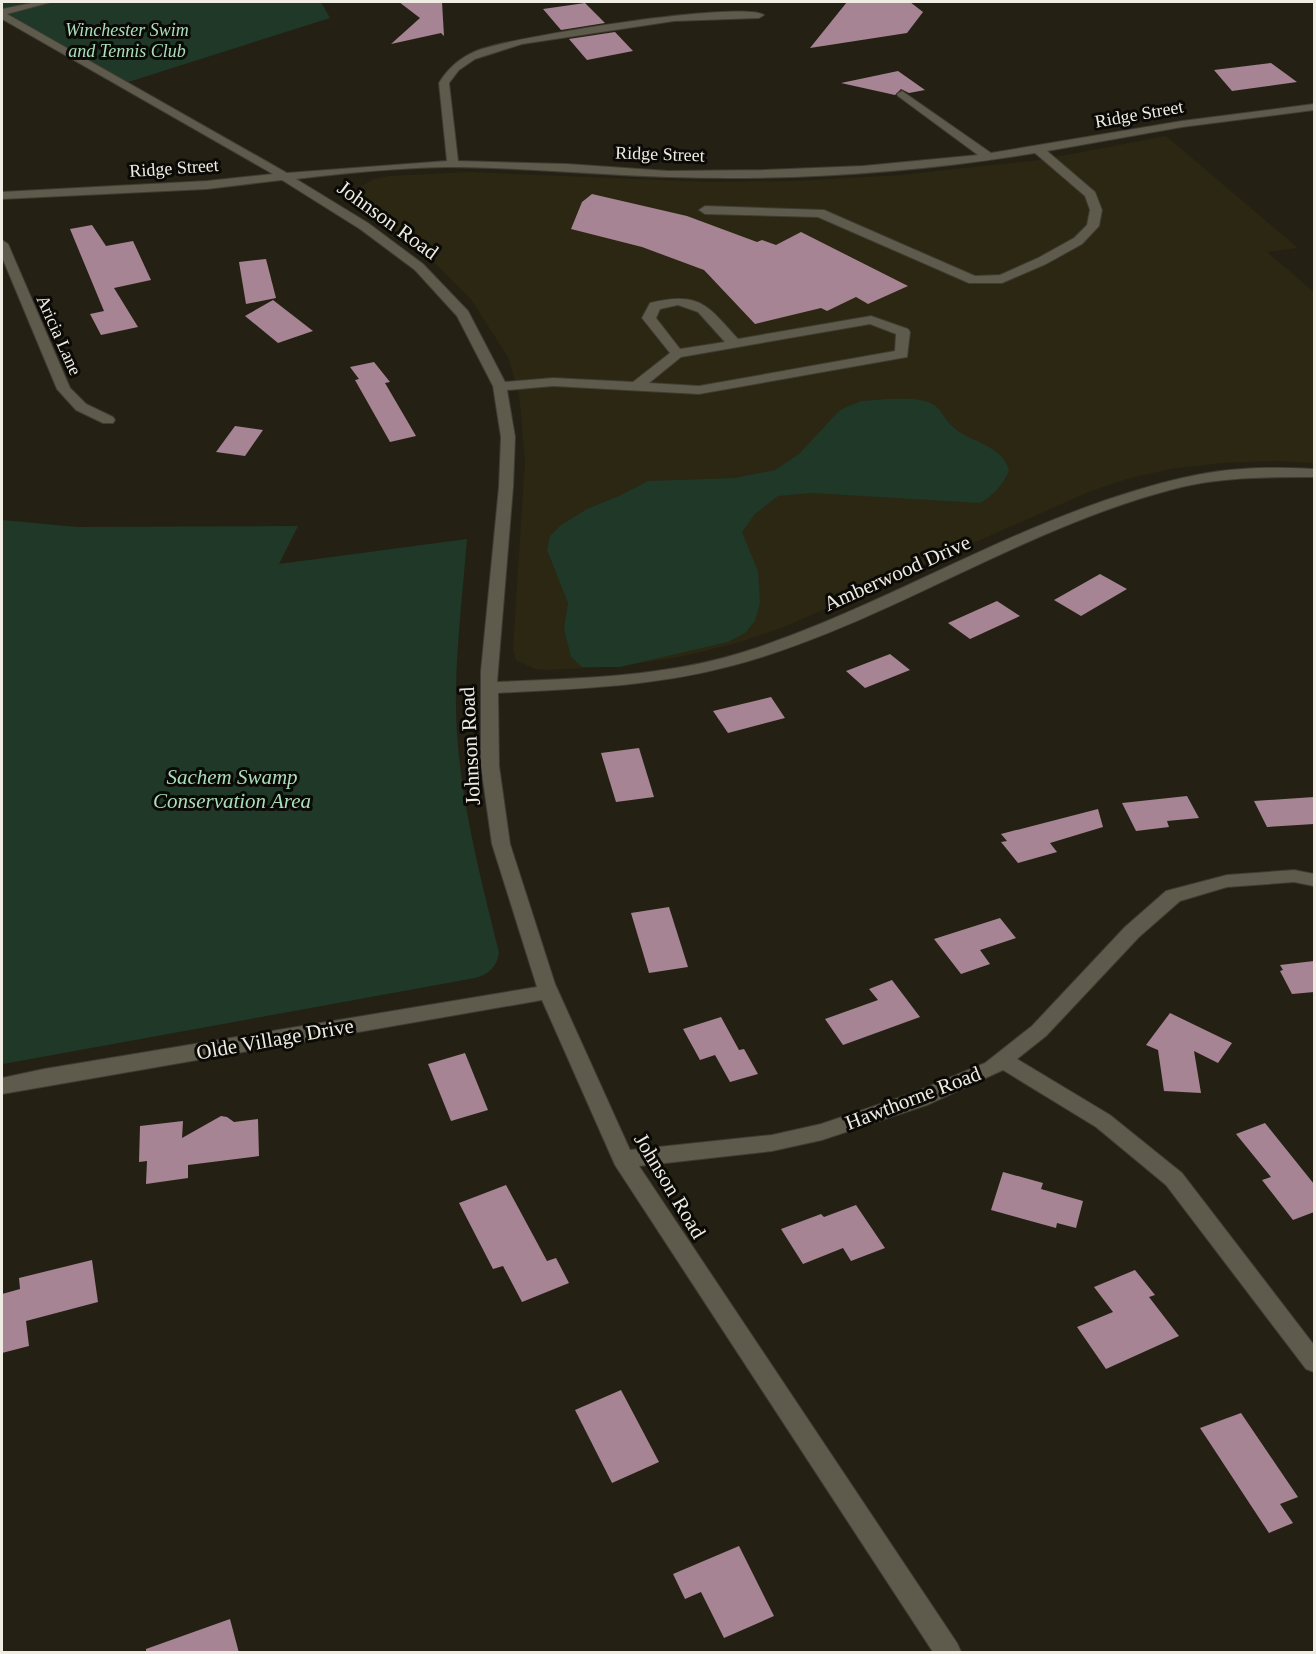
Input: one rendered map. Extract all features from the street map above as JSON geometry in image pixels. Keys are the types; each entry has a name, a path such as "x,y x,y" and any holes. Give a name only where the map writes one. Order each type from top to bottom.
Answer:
{"street":[{"path":"2,13 47,2"},
{"name":"Johnson Road","path":"2,13 284,176 364,226 419,267 463,314 500,386 508,437 489,688 490,766 501,844 549,992 623,1159 678,1246 849,1499 948,1653"},
{"path":"453,164 444,83 456,68 482,52 533,39 687,16 759,15"},
{"path":"902,94 989,157"},
{"name":"Ridge Street","path":"2,196 207,184 334,171 453,164 567,167 669,174 752,174 863,169 989,157 1192,122 1314,107"},
{"path":"705,210 820,213 973,280 1002,279 1078,241 1093,226 1096,210 1091,195 1039,150"},
{"name":"Aricia Lane","path":"2,244 64,389 81,407 108,420"},
{"path":"677,354 648,318 655,306 679,301 703,309 734,343"},
{"path":"500,386 553,382 636,387 699,390 902,354 903,332 871,320 677,354 636,387"},
{"name":"Amberwood Drive","path":"489,688 643,679 701,669 760,652 845,621 1091,510 1146,490 1197,478 1254,472 1314,473"},
{"name":"Hawthorne Road","path":"623,1159 772,1143 822,1132 920,1099 992,1068 1039,1031 1132,932 1173,896 1227,881 1294,876 1314,880"},
{"name":"Olde Village Drive","path":"2,1086 549,992"},
{"path":"1002,1060 1103,1120 1174,1179 1314,1362"}],"shaded area":[{"path":"1166,136 1298,248 1267,252 1314,292 1314,463 1275,461 1222,463 1171,469 1130,478 1091,491 784,627 740,642 680,657 620,666 549,670 535,669 516,660 513,649 525,461 519,394 508,357 470,298 437,265 355,206 351,199 356,189 374,179 389,176 469,172 709,182 795,181 900,175 1040,160"}],"green space":[{"name":"Winchester Swim and Tennis Club","path":"2,2 321,2 330,18 122,84 2,15"},
{"path":"888,399 929,402 959,432 993,449 1006,462 1009,471 1000,486 980,503 812,493 778,496 755,514 742,532 758,571 760,603 755,621 745,633 728,642 620,667 582,667 571,657 564,629 568,603 547,550 550,536 561,525 587,509 648,481 734,478 775,470 799,454 840,410 861,401"},
{"name":"Sachem Swamp Conservation Area","path":"2,520 77,527 298,526 279,564 467,539 458,652 456,723 469,822 499,953 491,970 475,978 3,1064"}],"building":[{"path":"399,2 442,2 444,36 441,33 391,44 420,18"},
{"path":"847,2 910,2 923,12 907,33 810,48"},
{"path":"585,3 605,23 561,30 543,9"},
{"path":"615,32 633,51 587,60 569,39"},
{"path":"1271,63 1297,82 1232,91 1214,70"},
{"path":"898,71 925,90 909,93 901,89 895,95 841,83"},
{"path":"592,194 687,216 757,242 762,240 776,245 801,232 908,286 868,304 856,297 827,311 821,308 755,324 704,270 642,247 571,229 582,202"},
{"path":"92,225 106,246 133,241 151,280 114,288 138,327 101,335 90,314 104,311 70,229"},
{"path":"266,259 276,298 246,304 239,262"},
{"path":"273,300 313,331 278,343 245,316"},
{"path":"374,362 390,382 385,383 416,436 390,442 355,380 359,379 350,367"},
{"path":"235,426 263,430 245,456 216,452"},
{"path":"1100,574 1127,589 1081,616 1054,600"},
{"path":"997,601 1020,616 970,639 948,623"},
{"path":"890,654 910,670 865,688 846,671"},
{"path":"771,697 785,718 728,733 713,711"},
{"path":"639,748 654,797 616,802 601,753"},
{"path":"1187,796 1199,818 1167,821 1169,827 1136,831 1122,803"},
{"path":"1314,797 1314,824 1267,827 1254,801"},
{"path":"1098,809 1103,827 1050,843 1057,852 1018,863 1001,842 1007,841 1001,834"},
{"path":"669,907 688,967 649,973 631,913"},
{"path":"1000,918 1016,938 980,950 990,964 961,974 934,939"},
{"path":"1314,961 1314,992 1292,994 1280,971 1283,970 1280,965"},
{"path":"892,980 920,1017 843,1045 825,1019 878,1000 869,989"},
{"path":"1170,1013 1232,1043 1218,1063 1194,1051 1201,1093 1164,1091 1158,1050 1146,1045"},
{"path":"721,1017 739,1050 744,1049 758,1074 730,1082 715,1055 700,1060 683,1029"},
{"path":"465,1053 488,1110 451,1121 428,1064"},
{"path":"221,1116 234,1122 258,1119 259,1156 188,1165 188,1178 146,1184 147,1161 139,1162 140,1126 183,1121 182,1138"},
{"path":"1265,1123 1314,1184 1314,1212 1293,1220 1262,1180 1271,1177 1236,1134"},
{"path":"1003,1172 1043,1183 1041,1189 1083,1201 1076,1228 1057,1223 1056,1228 991,1210"},
{"path":"506,1185 547,1261 556,1258 569,1283 522,1302 503,1266 493,1269 459,1203"},
{"path":"856,1205 885,1248 851,1261 843,1248 803,1264 781,1229 821,1214 824,1217"},
{"path":"92,1260 98,1302 26,1321 29,1346 2,1353 2,1294 20,1289 19,1278"},
{"path":"1135,1270 1155,1295 1149,1297 1179,1336 1106,1369 1077,1327 1113,1312 1094,1287"},
{"path":"621,1390 659,1462 612,1483 575,1410"},
{"path":"1241,1413 1298,1497 1280,1504 1293,1523 1269,1533 1200,1428"},
{"path":"739,1546 774,1616 724,1638 701,1592 685,1599 673,1574"},
{"path":"230,1619 239,1653 146,1653 146,1649"}]}
